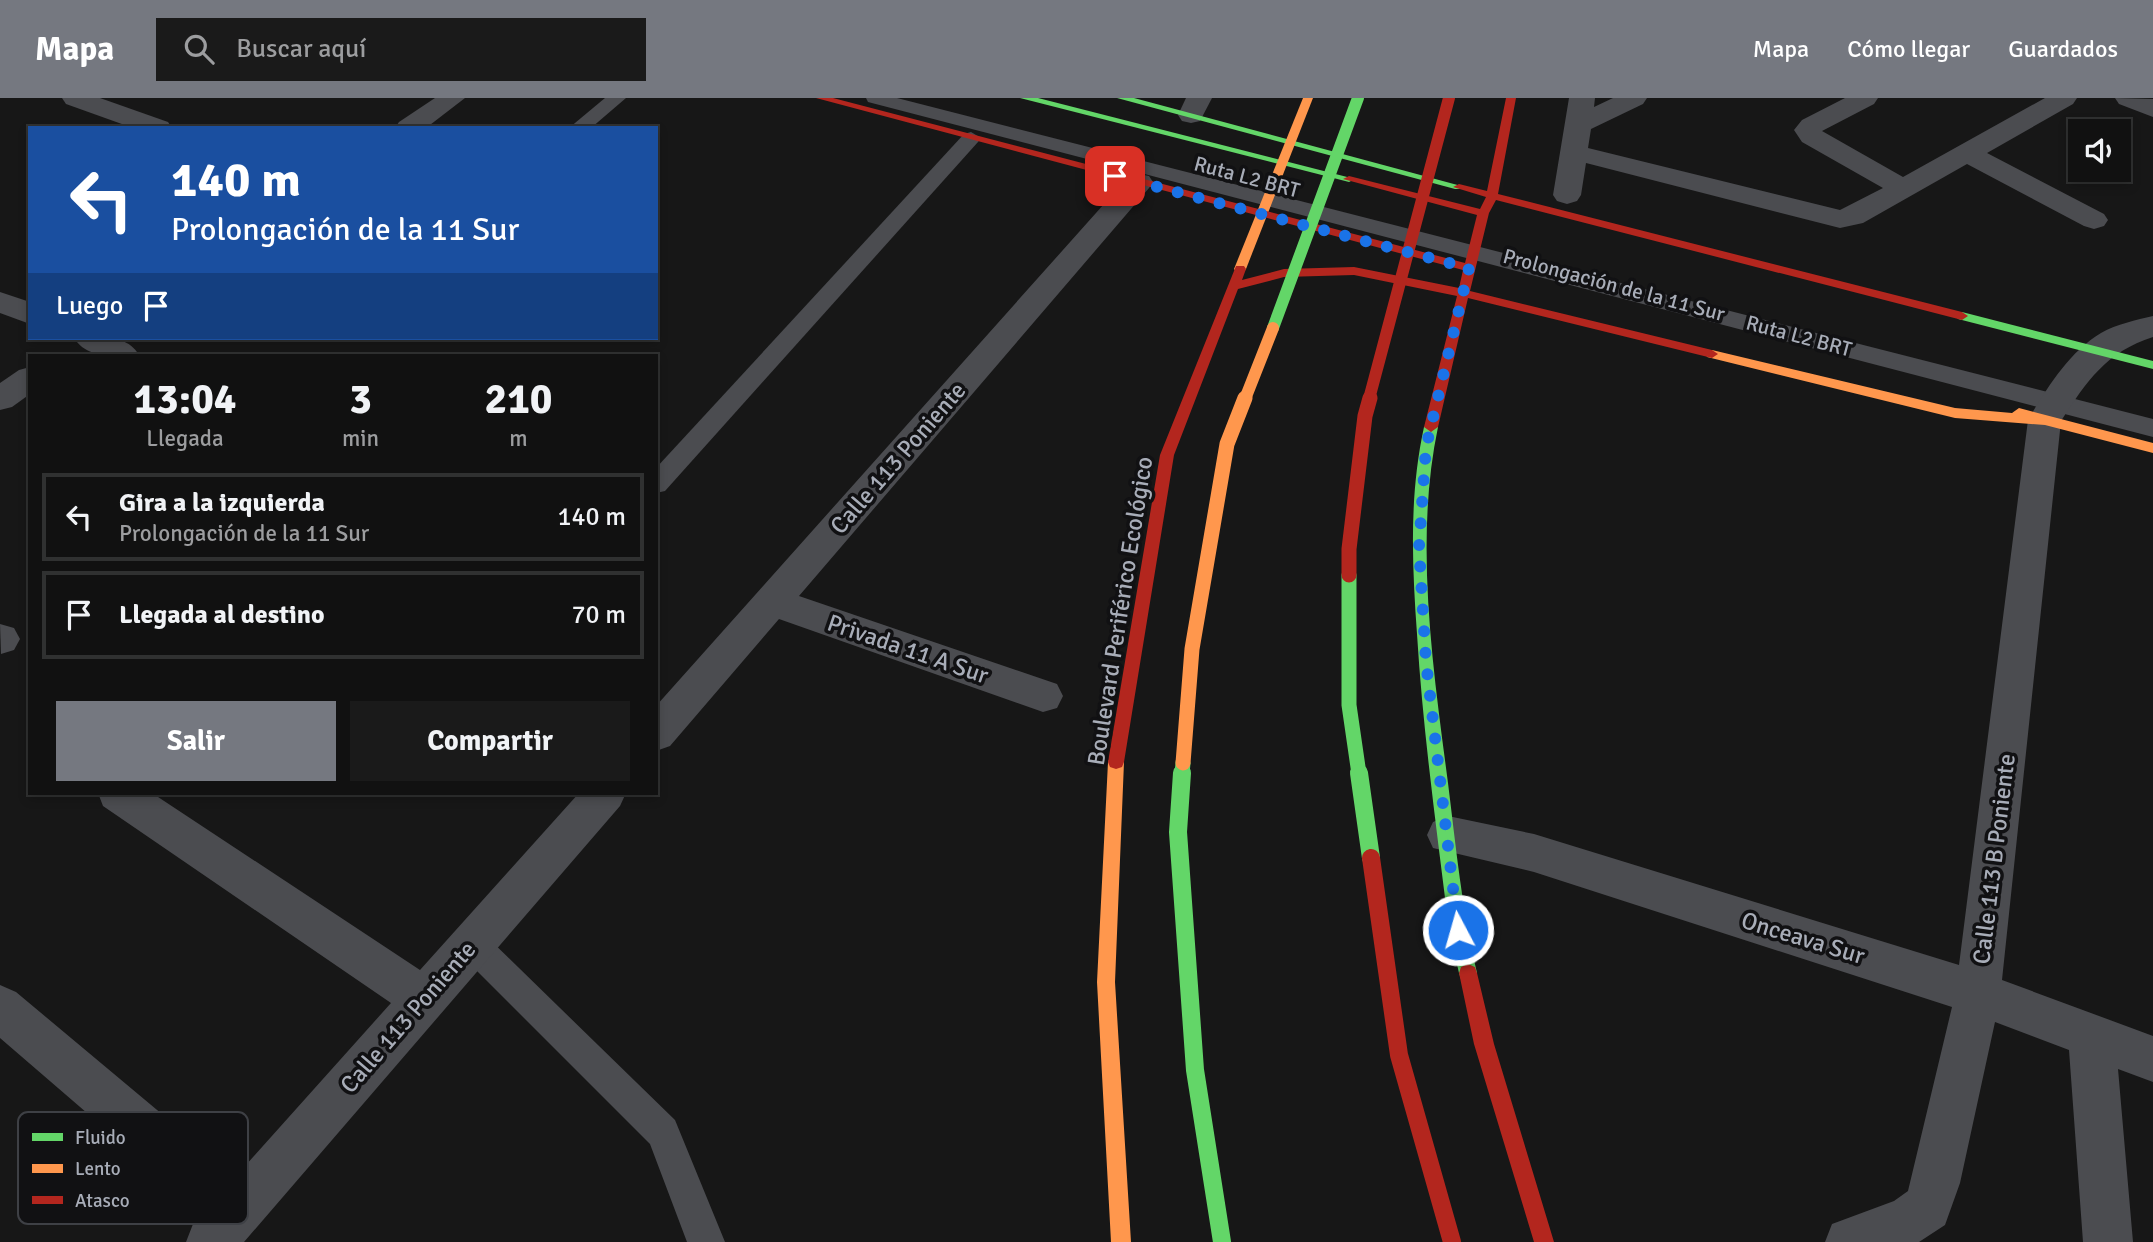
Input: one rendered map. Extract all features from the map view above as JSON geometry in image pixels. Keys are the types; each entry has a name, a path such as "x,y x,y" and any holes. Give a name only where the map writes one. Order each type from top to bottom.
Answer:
{"main road":[{"path":"821,98 1139,182 1267,198"},
{"path":"1025,98 1490,215"},
{"path":"1122,98 1195,107 1293,141 1493,189 2077,377 2153,448"},
{"name":"Boulevard Periférico Ecológico","path":"1121,1242 1106,982 1116,747 1167,455 1308,98"},
{"path":"1222,1242 1195,1070 1178,832 1192,649 1227,444 1311,231 1358,98"},
{"path":"1449,98 1365,416 1349,549 1349,705 1399,1055 1452,1242"},
{"path":"1510,98 1490,215 1463,293 1426,447 1419,547 1426,662 1458,930 1484,1044 1544,1242"},
{"path":"1232,287 1284,273 1354,271 1463,293 1955,413 2077,377 2153,350"},
{"path":"1952,395 2153,365"}],"street":[{"path":"75,98 153,126"},
{"path":"411,126 452,98"},
{"path":"1567,195 1581,111 1634,98"},
{"path":"1865,98 1807,130 1812,136 1904,189"},
{"path":"1573,152 1830,218 1853,217 2064,98"},
{"path":"2128,98 2153,109"},
{"path":"1966,153 2094,220"},
{"name":"Calle 113 Poniente","path":"658,732 1139,182"},
{"path":"0,302 28,313"},
{"path":"2077,377 2153,326"},
{"path":"65,354 86,340"},
{"path":"93,340 121,354"},
{"name":"Calle 113 B Poniente","path":"1850,1242 1909,1221 1927,1207 1935,1183 1978,993 2077,377"},
{"path":"0,399 28,379"},
{"name":"Privada 11 A Sur","path":"772,602 1043,696"},
{"path":"121,795 424,999"},
{"name":"Calle 113 Poniente","path":"248,1200 603,795"},
{"name":"Onceava Sur","path":"1448,835 1534,853 1978,993 2153,1059"},
{"path":"0,1008 107,1112"},
{"path":"2091,1037 2099,1108 2108,1242"}],"lane":[{"path":"582,126 617,98"},
{"name":"Ruta L2 BRT","path":"875,98 1267,198 1476,257 2077,377 2153,409"},
{"name":"Ruta L2 BRT","path":"952,98 1267,198"},
{"path":"658,482 971,138"},
{"name":"Ruta L2 BRT","path":"2077,377 2153,428"},
{"path":"472,944 663,1132 705,1242"}],"traffic: fast":[{"path":"1025,98 1349,179"},
{"path":"1122,98 1459,187"},
{"path":"1273,328 1358,98"},
{"path":"1962,316 2153,365"},
{"path":"1431,427 1421,496 1423,613 1443,811 1458,930 1468,973"},
{"path":"1349,575 1349,705 1371,858"},
{"path":"1183,763 1178,832 1195,1070 1222,1242"}],"traffic: slow":[{"path":"1240,269 1308,98"},
{"path":"1183,763 1192,649 1227,444 1273,328"},
{"path":"1712,354 1955,413 2045,420"},
{"path":"2019,413 2153,448"},
{"path":"1116,762 1106,982 1121,1242"}],"traffic: jam":[{"path":"821,98 1469,268"},
{"path":"1349,575 1349,549 1365,416 1449,98"},
{"path":"1431,427 1483,213 1492,196 1511,98"},
{"path":"1349,179 1483,213"},
{"path":"1459,187 1962,316"},
{"path":"1116,762 1167,455 1240,269"},
{"path":"1232,287 1284,273 1354,271 1463,293 1712,354"},
{"path":"1371,858 1399,1055 1452,1242"},
{"path":"1468,973 1484,1044 1544,1242"}],"route":[{"path":"1115,176 1469,268 1426,447 1419,547 1426,662 1458,930"}]}
